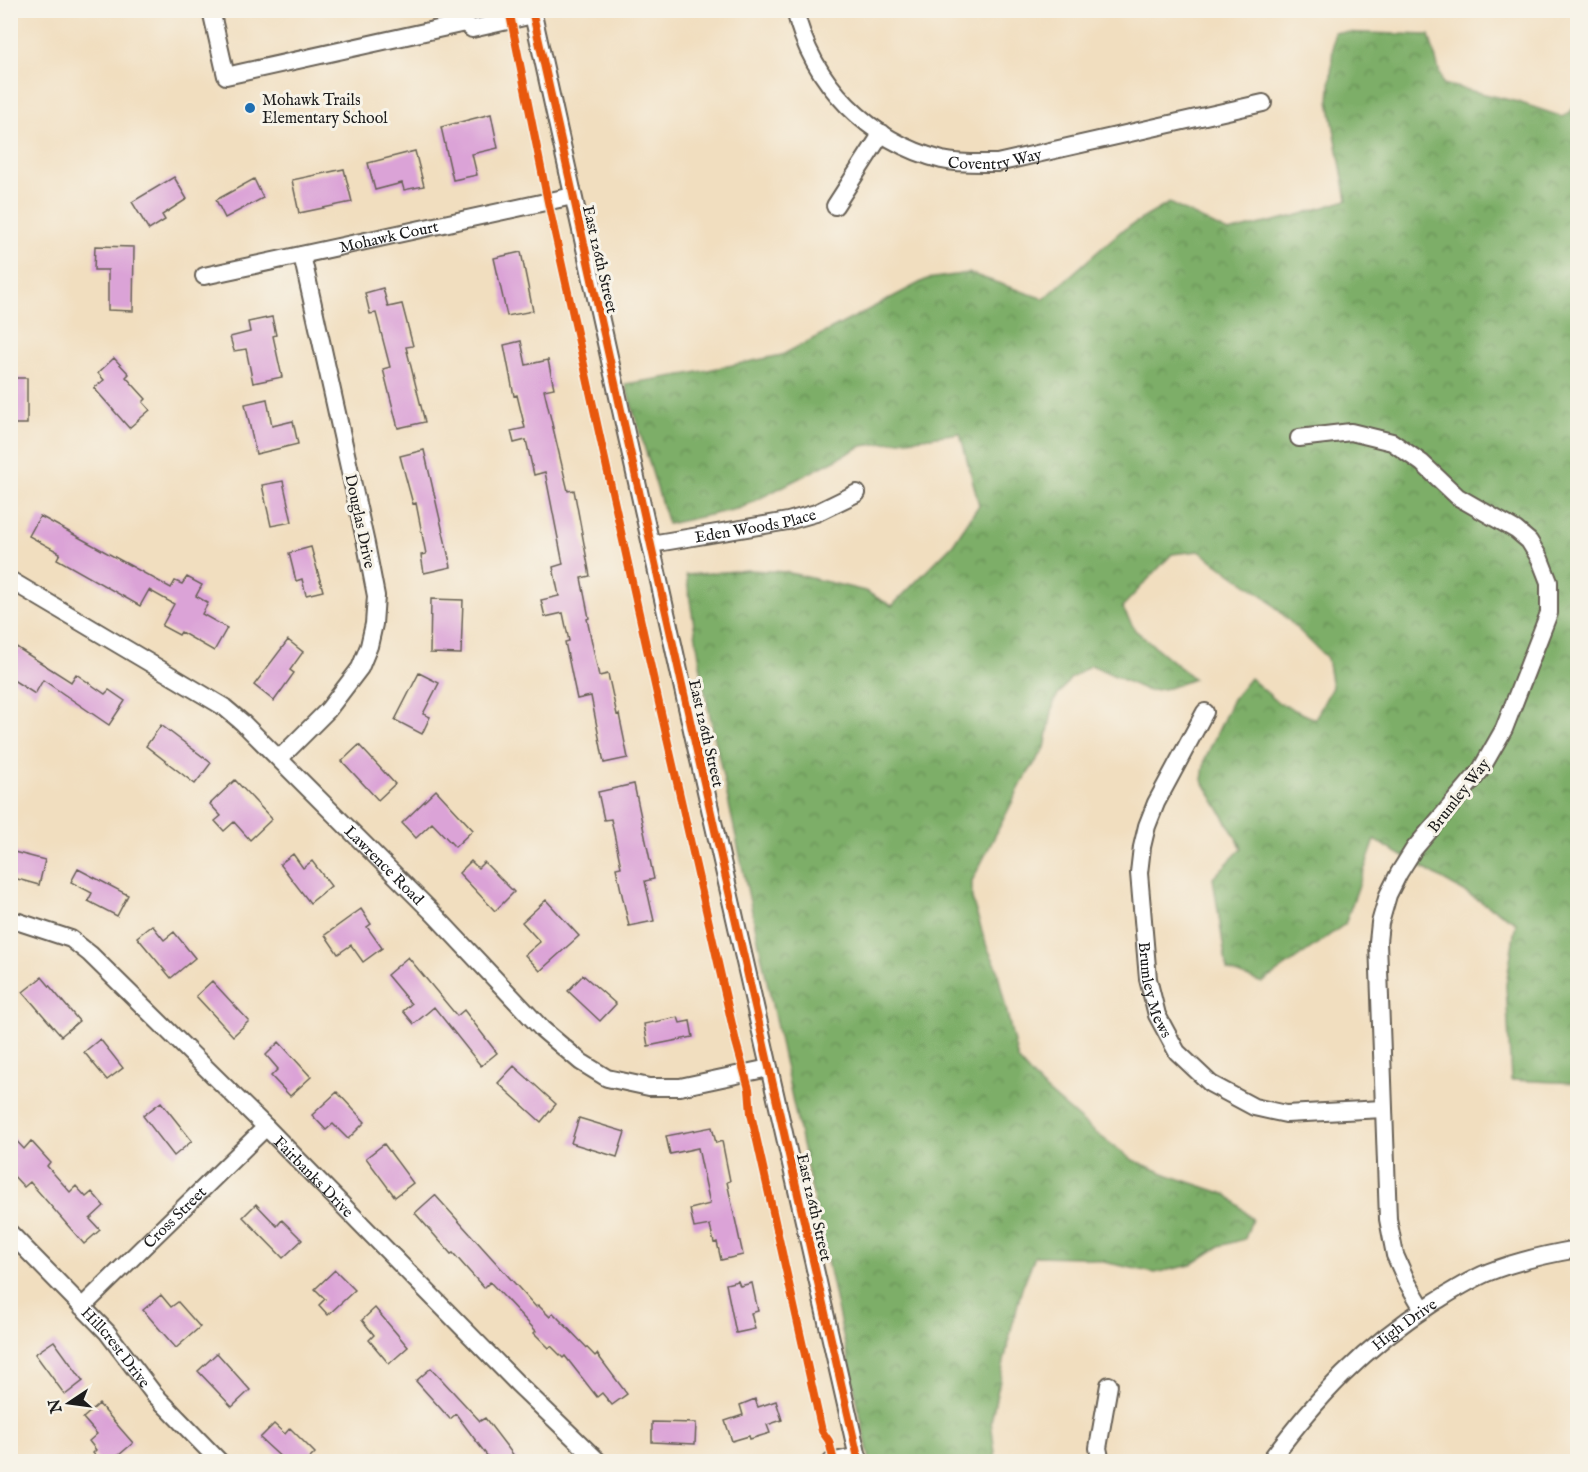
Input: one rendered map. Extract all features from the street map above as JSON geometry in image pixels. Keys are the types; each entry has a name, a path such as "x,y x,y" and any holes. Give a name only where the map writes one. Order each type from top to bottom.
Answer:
{"street":[{"path":"211,10 226,76 463,17 472,29 479,29 533,13"},
{"name":"Coventry Way","path":"795,10 807,48 827,84 848,108 900,144 943,160 997,163 1263,103"},
{"name":"East 126th Street","path":"533,13 769,1068 859,1459"},
{"path":"835,207 882,133"},
{"name":"Mohawk Court","path":"204,276 573,196"},
{"name":"Douglas Drive","path":"280,758 328,710 360,668 369,646 374,624 376,596 302,255"},
{"name":"Brumley Way","path":"1299,438 1351,432 1392,442 1422,463 1458,497 1516,530 1529,541 1540,559 1549,582 1549,613 1504,729 1480,771 1414,849 1399,873 1385,904 1380,923 1378,942 1388,1219 1395,1255 1423,1309"},
{"name":"Eden Woods Place","path":"651,544 788,521 816,513 857,493"},
{"name":"Lawrence Road","path":"10,580 224,707 280,758 431,911 542,1029 581,1062 607,1078 649,1087 680,1087 769,1068"},
{"name":"Brumley Mews","path":"1205,712 1156,803 1142,847 1139,873 1148,979 1157,1015 1177,1052 1211,1084 1254,1107 1286,1114 1383,1109"},
{"name":"Fairbanks Drive","path":"10,919 71,939 90,954 266,1127 517,1383 599,1461"},
{"name":"Cross Street","path":"82,1307 266,1127"},
{"name":"Hillcrest Drive","path":"10,1233 121,1349 137,1374 154,1394 220,1461"},
{"name":"High Drive","path":"1269,1461 1348,1367 1374,1344 1423,1309 1489,1272 1534,1258 1578,1249"},
{"path":"1101,1461 1098,1448 1109,1385"},
{"path":"831,1461 859,1459"}],"green space":[{"path":"1334,32 1429,35 1443,84 1518,102 1563,117 1577,105 1577,1083 1511,1080 1506,985 1516,922 1375,840 1345,924 1262,983 1227,970 1213,878 1242,848 1202,780 1205,759 1233,699 1250,678 1279,703 1315,719 1332,687 1327,658 1265,597 1199,551 1172,554 1122,607 1135,630 1194,679 1169,688 1148,691 1091,665 1070,679 1054,701 1045,748 1024,779 972,881 972,899 987,947 996,965 1018,1060 1039,1084 1092,1130 1133,1160 1168,1175 1228,1195 1252,1219 1245,1239 1220,1246 1191,1265 1155,1273 1080,1257 1035,1256 1022,1288 991,1421 996,1461 870,1461 704,688 686,575 749,570 786,572 865,591 892,606 953,544 979,505 960,433 862,446 741,508 668,524 625,384 782,355 927,279 969,273 1044,299 1121,231 1169,203 1228,232 1295,216 1347,200 1329,101"}],"building":[{"path":"491,114 498,148 472,154 477,175 453,180 441,127"},
{"path":"415,151 424,186 404,190 402,183 375,190 368,163"},
{"path":"344,169 352,202 299,213 292,180"},
{"path":"174,177 187,199 162,215 165,220 149,230 132,202"},
{"path":"254,179 263,198 225,218 216,200"},
{"path":"95,246 134,247 133,311 108,310 108,270 94,270"},
{"path":"521,252 533,311 507,316 494,258"},
{"path":"383,288 388,307 402,304 413,346 406,347 425,422 398,428 383,369 390,367 376,313 370,314 365,293"},
{"path":"272,317 276,335 273,336 282,377 253,383 246,349 234,351 230,337 250,332 248,322"},
{"path":"521,341 526,365 548,360 554,388 544,390 568,491 574,490 590,576 581,578 589,618 587,619 599,676 608,674 628,758 604,763 591,696 577,699 565,642 569,641 563,613 545,617 541,600 559,596 553,567 563,564 545,472 534,475 526,440 514,443 511,431 525,428 517,395 514,396 504,345"},
{"path":"114,358 129,374 126,377 146,399 143,402 150,410 129,428 94,388 104,380 98,373"},
{"path":"10,378 27,378 27,424 10,424"},
{"path":"267,399 272,426 293,421 298,444 256,454 245,404"},
{"path":"424,450 451,567 424,573 421,555 426,554 416,503 413,504 400,456"},
{"path":"283,481 292,522 271,526 262,485"},
{"path":"40,516 171,588 175,581 182,584 187,577 202,585 196,596 208,603 202,614 227,628 214,651 181,632 179,635 162,626 174,604 149,590 140,606 57,559 60,553 29,536"},
{"path":"311,547 323,591 306,595 302,579 296,581 289,553"},
{"path":"431,599 463,600 461,654 430,653"},
{"path":"288,640 303,652 290,670 294,673 274,701 254,685"},
{"path":"10,643 71,682 76,674 105,694 109,690 125,701 109,725 43,680 35,694 10,678"},
{"path":"419,673 439,683 423,714 430,717 422,734 395,720"},
{"path":"161,725 211,763 195,784 146,746"},
{"path":"359,745 395,784 378,800 342,761"},
{"path":"235,780 272,819 250,840 234,822 224,831 215,821 221,816 210,804"},
{"path":"634,784 654,879 645,881 654,921 629,926 616,868 621,867 611,819 604,820 598,792"},
{"path":"436,790 473,830 455,847 432,823 416,838 402,823"},
{"path":"10,851 45,860 39,885 10,877"},
{"path":"293,854 303,868 312,861 331,886 310,903 280,864"},
{"path":"471,861 478,868 484,862 514,892 495,911 459,873"},
{"path":"78,869 128,895 117,916 88,901 92,893 71,882"},
{"path":"546,900 579,936 540,971 525,955 540,942 522,922"},
{"path":"361,909 371,924 367,927 382,948 363,962 351,945 338,954 325,935"},
{"path":"152,925 164,940 174,932 195,958 171,978 137,937"},
{"path":"408,957 457,1016 464,1010 497,1053 481,1066 434,1007 414,1024 403,1011 411,1004 387,975"},
{"path":"583,975 616,1004 600,1021 568,991"},
{"path":"42,977 79,1021 61,1036 23,992"},
{"path":"212,981 249,1021 233,1036 196,996"},
{"path":"678,1017 680,1023 690,1021 693,1037 648,1046 644,1024"},
{"path":"100,1039 123,1068 107,1080 84,1052"},
{"path":"279,1042 311,1077 290,1096 271,1076 278,1069 266,1055"},
{"path":"514,1066 556,1104 541,1122 498,1083"},
{"path":"337,1092 365,1122 348,1139 333,1124 326,1130 312,1115"},
{"path":"161,1102 192,1141 174,1156 143,1116"},
{"path":"579,1118 625,1132 617,1157 571,1143"},
{"path":"712,1127 716,1143 722,1141 730,1181 727,1182 743,1255 721,1260 710,1225 694,1228 690,1209 710,1204 698,1148 670,1154 666,1136"},
{"path":"10,1134 24,1149 31,1141 50,1162 47,1166 70,1192 76,1186 86,1197 92,1192 104,1206 90,1219 100,1230 84,1244 30,1182 24,1187 10,1172"},
{"path":"384,1144 413,1183 395,1197 366,1158"},
{"path":"435,1195 536,1307 538,1305 550,1317 553,1313 595,1356 597,1354 627,1394 612,1405 602,1393 597,1397 565,1356 563,1358 551,1346 549,1348 490,1282 484,1288 453,1253 451,1254 415,1213"},
{"path":"256,1204 277,1226 282,1220 302,1240 283,1258 243,1217"},
{"path":"335,1270 355,1290 328,1315 319,1305 325,1299 315,1289"},
{"path":"738,1281 740,1286 752,1283 758,1311 751,1313 755,1329 736,1333 726,1284"},
{"path":"161,1295 171,1307 178,1302 200,1327 176,1348 143,1310"},
{"path":"375,1308 408,1347 389,1364 369,1340 374,1335 362,1320"},
{"path":"54,1341 83,1381 65,1395 35,1354"},
{"path":"217,1353 250,1390 232,1407 198,1371"},
{"path":"431,1368 480,1421 485,1418 518,1461 491,1461 456,1414 450,1419 416,1381"},
{"path":"755,1399 758,1407 776,1401 782,1420 767,1425 770,1433 732,1441 725,1421 743,1415 740,1405"},
{"path":"99,1404 133,1443 112,1461 100,1461 93,1453 96,1450 89,1441 97,1434 83,1418"},
{"path":"652,1422 696,1423 695,1444 652,1442"},
{"path":"274,1424 285,1434 290,1428 315,1453 307,1461 285,1461 260,1438"}],"cycle path":[{"path":"509,10 548,202 658,699 736,1042 749,1089 751,1114 822,1431 829,1441 834,1462"},
{"path":"532,10 693,734 859,1462"}],"place":[{"name":"Mohawk Trails Elementary School","path":"250,108"}]}
